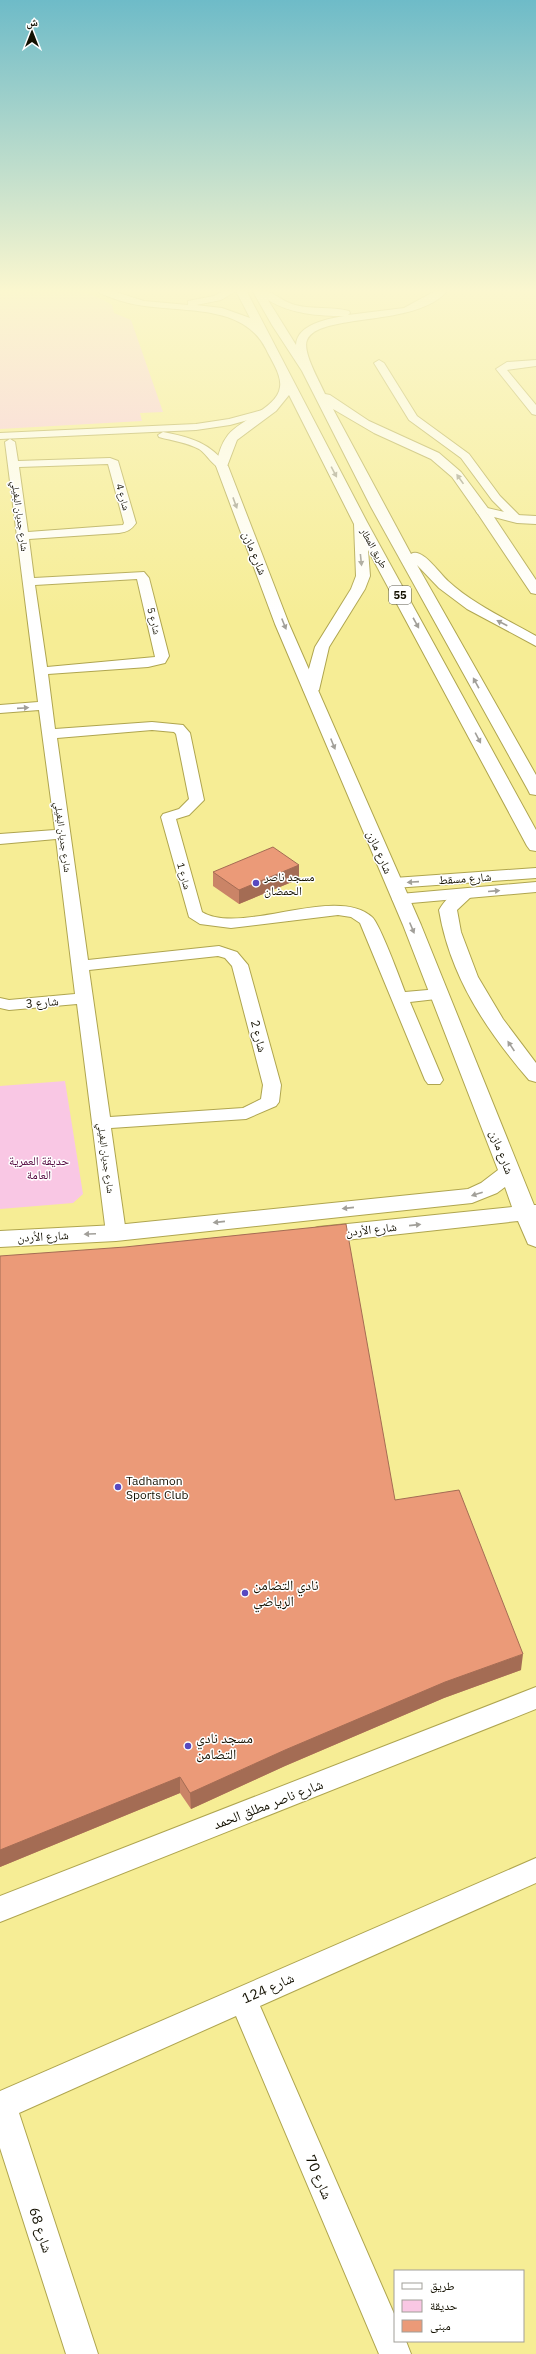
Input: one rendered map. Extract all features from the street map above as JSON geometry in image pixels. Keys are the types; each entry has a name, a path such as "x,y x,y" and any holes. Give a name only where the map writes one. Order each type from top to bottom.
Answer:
{"main road":[{"path":"222,466 224,451 233,437 247,424 266,412 280,400"},
{"name":"طريق المطار","path":"296,400 360,522 536,846"},
{"name":"طريق المطار","path":"323,400 378,507 536,790"},
{"path":"329,400 344,413 364,424 435,456 454,469 483,511 515,533 536,590"},
{"name":"شارع مازن","path":"222,466 248,538 310,690 441,997 510,1172 531,1213 536,1239"},
{"path":"378,507 430,573 450,592 469,606 536,642"},
{"path":"483,511 515,533"},
{"path":"310,690 322,646 358,589 363,576 359,543 360,522"},
{"path":"515,533 534,524"},
{"path":"465,894 448,910 449,921 462,959 491,1016 516,1053 536,1076"},
{"name":"شارع الأردن","path":"0,1238 116,1233 472,1196 489,1188 510,1172"},
{"name":"شارع الأردن","path":"297,1237 531,1213"},
{"path":"265,1217 276,1224 278,1230 273,1239"},
{"path":"103,1255 126,1253"}],"street":[{"path":"402,400 413,418 465,456 496,498 515,533"},
{"path":"526,400 536,412"},
{"path":"3,440 155,432 211,425 266,412"},
{"path":"155,432 198,444 213,453 222,466"},
{"name":"شارع جديان البغيلي","path":"3,440 13,464 116,1233"},
{"name":"شارع 4","path":"13,464 110,461 114,464 130,523 127,527 119,530 22,536"},
{"name":"شارع 5","path":"29,582 140,575 143,578 163,656 160,660 148,663 41,671"},
{"path":"0,699 45,701"},
{"path":"0,709 45,701"},
{"name":"شارع 1","path":"49,734 152,726 178,728 183,733 197,800 184,812 168,817 195,914 206,921 231,923 338,910 356,913 366,921 434,1080"},
{"path":"0,839 62,834"},
{"name":"شارع مسقط","path":"397,891 536,873"},
{"name":"شارع مسقط","path":"397,891 465,894 536,887"},
{"name":"شارع 2","path":"80,966 219,951 231,955 240,965 272,1085 270,1102 246,1113 101,1123"},
{"path":"401,1001 441,997"},
{"name":"شارع 3","path":"0,1003 9,1005 84,998"},
{"name":"شارع ناصر مطلق الحمد","path":"0,1909 536,1698"},
{"name":"شارع 124","path":"0,2105 243,1999 535,1875"},
{"name":"شارع 70","path":"243,1999 395,2354"},
{"name":"شارع 68","path":"0,2105 82,2354"}],"green space":[{"path":"0,400 159,400 163,412 140,413 142,421 0,429"},
{"name":"حديقة العمرية العامة","path":"65,1081 83,1194 73,1203 0,1209 0,1086"}],"building":[{"path":"273,847 299,865 239,890 213,872"},
{"name":"نادي التضامن الرياضي","path":"346,1224 395,1500 459,1490 523,1654 445,1682 285,1750 190,1793 180,1777 0,1850 0,1256 125,1247"}],"place":[{"name":"مسجد ناصر الحمضان","path":"256,883"},
{"name":"Tadhamon Sports Club","path":"118,1487"},
{"name":"نادي التضامن الرياضي","path":"245,1593"},
{"name":"مسجد نادي التضامن","path":"188,1746"}]}
